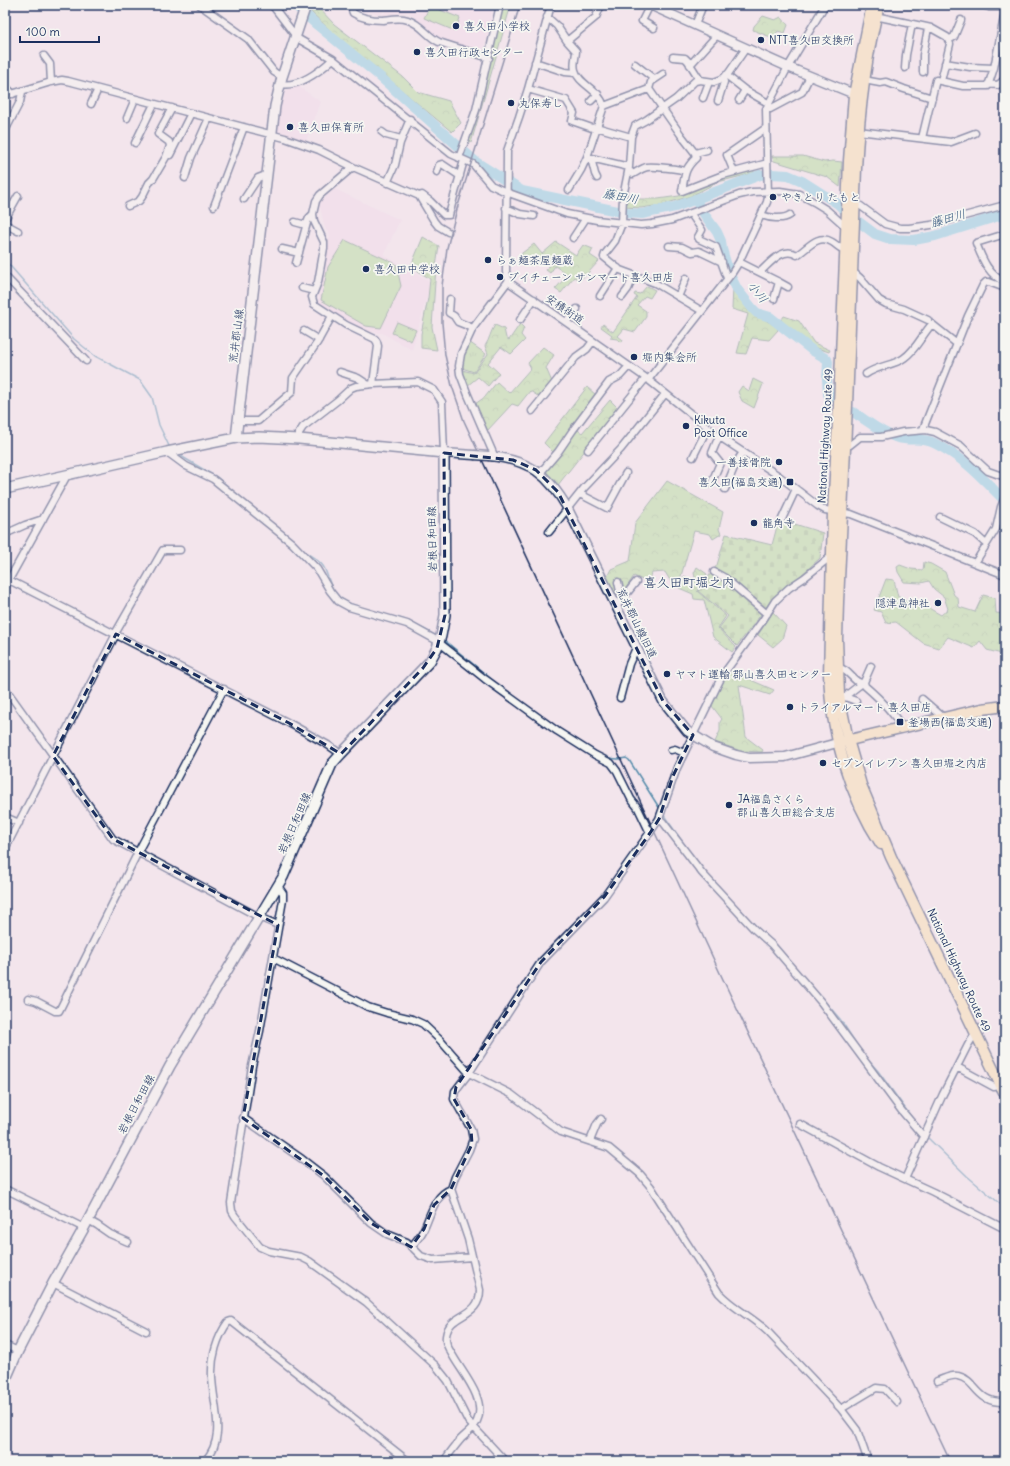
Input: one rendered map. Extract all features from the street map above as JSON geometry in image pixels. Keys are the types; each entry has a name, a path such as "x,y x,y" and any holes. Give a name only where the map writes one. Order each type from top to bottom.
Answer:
{"main road":[{"name":"荒井郡山線","path":"236,438 275,106 281,80 306,5"},
{"name":"National Highway Route 49","path":"852,200 858,96 872,12 879,5"},
{"name":"National Highway Route 49","path":"872,12 864,80 858,96 858,131 846,250 839,404 838,668 848,740 861,785 891,857 1004,1092"},
{"name":"National Highway Route 49","path":"849,227 852,271 845,447 832,557 830,683 832,716 838,743 861,808 875,835 891,857"},
{"path":"5,489 167,452 236,438 259,437 299,439 444,453"},
{"name":"岩根日和田線","path":"5,1381 18,1351 53,1283 170,1066 283,877 332,764 425,666 439,642 445,615 444,453"},
{"path":"838,743 982,709 1005,706"}],"street":[{"path":"200,5 248,39 287,86 298,82 324,67 333,59"},
{"path":"272,5 296,34 333,59 410,119 451,154 473,164 491,185 506,192 567,214 640,225 672,220 739,195 752,192 790,192 799,194 822,207 849,227"},
{"path":"350,5 353,13 361,16 380,20 398,18 409,20 419,26 438,42 489,58"},
{"path":"5,96 22,92 50,82 62,80 285,138 319,150 353,167 419,196 422,195 447,216 460,176 461,159 476,110 500,5"},
{"path":"491,457 493,453 465,389 459,366 464,347 473,328 509,280 506,272 507,151 528,89 551,5"},
{"path":"567,41 596,17 601,5"},
{"path":"654,28 642,21 650,5 788,67 858,96"},
{"path":"695,25 703,5"},
{"path":"588,450 702,311 730,276 739,262 767,202 768,192 765,164 767,106 788,67 825,5"},
{"path":"982,5 989,7 1005,7"},
{"path":"872,12 928,28 947,37 950,44 941,81"},
{"path":"988,84 994,68 1005,12"},
{"path":"547,17 557,26 576,51 574,64 576,74"},
{"path":"948,40 954,37 961,20"},
{"path":"906,68 906,55 912,24"},
{"path":"923,72 923,55 928,28"},
{"path":"690,65 717,35"},
{"path":"718,101 725,77 746,48"},
{"path":"44,56 50,64 50,82"},
{"path":"673,57 685,58 700,80"},
{"path":"535,62 576,74 598,94 602,99 604,106 596,127 589,158 569,190"},
{"path":"946,63 970,67 994,68"},
{"path":"635,64 654,79"},
{"path":"649,90 651,82 663,74"},
{"path":"725,77 770,109 802,92 810,76"},
{"path":"702,311 656,283 618,268 604,256 613,244 622,223 623,197 629,169 631,137 635,126 676,99 697,80 709,82 718,81 725,77"},
{"path":"864,80 880,83 886,82 932,98"},
{"path":"922,138 936,80 963,86 988,86 988,84 998,85 1004,80"},
{"path":"703,98 709,82"},
{"path":"5,86 13,94"},
{"path":"91,104 98,89"},
{"path":"528,89 566,100 574,113 572,121 592,128 596,127 631,137"},
{"path":"604,106 649,90"},
{"path":"649,90 695,153 696,158 685,170 682,191 734,172 765,164"},
{"path":"739,100 745,90"},
{"path":"5,131 20,102 22,92"},
{"path":"591,101 598,94"},
{"path":"127,118 135,99"},
{"path":"135,143 154,104"},
{"path":"128,206 139,201 145,193 148,183 155,176 166,157 170,146 169,142 158,134 158,132 172,108"},
{"path":"168,160 191,113"},
{"path":"185,178 191,158 209,118"},
{"path":"388,183 395,165 401,139 410,119"},
{"path":"214,206 244,127"},
{"path":"734,172 727,155 766,128"},
{"path":"858,131 951,142 975,133"},
{"path":"382,132 386,135 401,139"},
{"path":"695,153 707,150"},
{"path":"589,158 629,169 633,174 648,167 671,169 680,168 685,170"},
{"path":"589,158 598,178"},
{"path":"437,172 439,165 442,164 460,176"},
{"path":"353,167 320,195 316,201 313,214 314,221 324,242 318,282 312,299 314,304 332,316 375,339 378,346 370,384"},
{"path":"244,199 258,178 266,175"},
{"path":"5,219 18,196"},
{"path":"419,196 438,226 448,232"},
{"path":"852,200 885,224 900,228 931,225 1005,205"},
{"path":"506,208 520,214 534,216"},
{"path":"296,263 306,225 313,214"},
{"path":"691,214 702,230 698,237 699,239 716,247 730,276"},
{"path":"761,215 767,217 787,217 790,215"},
{"path":"573,238 586,218"},
{"path":"295,222 306,225"},
{"path":"5,224 18,230"},
{"path":"1005,234 976,243 982,259 990,271 997,278 1005,282"},
{"path":"760,272 780,254 790,253 797,256 819,239 823,238 831,241 840,249 846,250"},
{"path":"669,246 682,247 692,252 699,251 722,262"},
{"path":"282,249 299,253"},
{"path":"739,262 788,287"},
{"path":"600,296 618,268"},
{"path":"852,271 879,300 928,320"},
{"path":"622,297 628,289 634,275"},
{"path":"5,276 86,361"},
{"path":"678,297 686,278"},
{"name":"安積街道","path":"509,280 512,285 629,366 719,436 818,506 826,510 851,514 1005,575"},
{"path":"774,299 779,282"},
{"path":"923,430 968,316 986,282 1005,288"},
{"path":"302,288 314,291"},
{"path":"450,299 450,313 458,322 473,328"},
{"path":"520,320 534,299"},
{"path":"566,322 577,309"},
{"path":"238,420 258,420 292,392 293,378 319,340 332,316"},
{"path":"866,374 904,358 912,352 923,334 932,324 957,344"},
{"path":"304,331 319,340"},
{"path":"532,411 576,357 587,349 593,341"},
{"path":"540,473 558,452 609,382 620,376 629,366"},
{"path":"340,372 370,384"},
{"path":"299,439 299,433 306,424 334,404 351,388 370,384 413,382 422,384 434,390 440,397 443,407 444,453"},
{"path":"549,532 580,494 621,449 664,394"},
{"path":"692,457 708,427"},
{"path":"845,447 860,437 889,435 923,430 935,432 961,446 988,470 1005,477"},
{"path":"711,484 720,463 712,453 719,436"},
{"path":"167,452 186,466 213,479 292,543 317,569 330,591 338,601 349,607 407,624 421,631 439,642 557,732 611,763 617,771 631,799 638,808 650,833"},
{"path":"725,489 736,463 743,452"},
{"name":"荒井郡山線旧道","path":"444,453 491,457 524,464 540,473 554,486 568,509 663,701 693,735 723,751 749,758 785,757 838,743"},
{"path":"580,494 607,508 626,473"},
{"path":"66,475 43,519 6,582 116,634 224,689 289,723 341,754"},
{"path":"782,519 796,489"},
{"path":"975,563 996,529 1003,504"},
{"path":"940,517 975,534 986,544"},
{"path":"5,534 24,525 43,519"},
{"path":"5,849 116,634 163,550 180,550"},
{"path":"444,1461 460,1439 473,1427 477,1421 480,1410 474,1391 447,1346 446,1340 451,1325 457,1319 470,1312 479,1299 480,1290 468,1239 451,1189 473,1139 471,1129 454,1099 456,1087 469,1073 541,962 604,897 660,819 673,776 722,676 775,601 782,594 832,557"},
{"path":"714,572 725,578 767,614"},
{"path":"618,582 622,600"},
{"path":"616,607 636,582"},
{"path":"620,698 629,664 636,648"},
{"path":"843,698 857,685 862,683 872,666"},
{"path":"838,668 844,670 862,683 880,699 898,720 902,728"},
{"path":"5,688 116,841 278,925"},
{"path":"28,999 36,1000 55,1012 59,1011 138,853 224,689"},
{"path":"843,698 856,701"},
{"path":"922,699 944,718"},
{"path":"671,750 674,749 684,753"},
{"path":"5,817 19,824"},
{"path":"660,819 664,822 709,882 754,929 772,945 822,1002 901,1110 924,1137"},
{"path":"278,886 283,896 244,1118 231,1197 231,1208 235,1216 260,1247 269,1251 301,1257 309,1261 366,1302 443,1375 465,1417 505,1461"},
{"path":"273,958 368,1007 412,1019 424,1024 469,1073 517,1097 550,1125 561,1132 609,1148 640,1174 651,1187 719,1293 734,1307 756,1321 767,1331 841,1409 857,1430 868,1461"},
{"path":"905,1179 956,1067 975,1034"},
{"path":"956,1067 1004,1092"},
{"path":"244,1118 285,1146 324,1176 371,1224 387,1234 407,1242 421,1256 430,1260 472,1257"},
{"path":"590,1141 597,1124 601,1119"},
{"path":"800,1124 879,1167 933,1192 1005,1230"},
{"path":"5,1189 86,1224 97,1225 110,1234 128,1242"},
{"path":"411,1247 424,1229 434,1205 446,1192 451,1189"},
{"path":"53,1283 146,1331"},
{"path":"205,1461 211,1455 215,1446 217,1433 217,1415 212,1378 215,1349 225,1325 231,1321 408,1461"},
{"path":"5,1345 18,1351"},
{"path":"937,1381 946,1377 959,1376 968,1382 982,1397 987,1400 1005,1402"},
{"path":"841,1409 876,1388 885,1389 897,1402"}],"highlighted area":[{"path":"444,453 513,460 536,470 558,492 663,701 693,735 673,776 659,819 650,833 604,897 541,962 456,1087 454,1099 471,1129 472,1144 451,1189 434,1205 424,1229 411,1247 371,1223 324,1176 243,1118 278,925 113,839 53,756 116,634 289,723 341,754 423,668 437,648 445,615"}],"shaded area":[{"path":"355,5 386,5 382,15 358,10"},
{"name":"喜久田小学校","path":"388,5 494,5 483,52 434,36 409,12 383,15"},
{"path":"298,86 321,102 306,141 275,133 279,110 285,91"},
{"name":"喜久田中学校","path":"335,189 400,220 384,255 431,282 412,350 382,333 365,331 318,303 330,235 325,228 319,203"}],"green space":[{"path":"312,5 316,5 334,24 403,77 418,92 449,101 461,123 452,132 337,37 309,10"},
{"path":"503,5 511,5 471,143 465,140"},
{"path":"430,6 460,18 455,31 424,18"},
{"path":"763,16 775,20 781,17 788,25 785,33 778,31 773,38 753,30 754,26"},
{"path":"772,156 803,156 824,162 842,162 840,187 827,177 774,161"},
{"path":"754,169 754,173 718,182 691,196 661,205 641,208 624,207 625,199 658,199 679,196 700,185 726,176"},
{"path":"423,237 439,246 432,327 437,350 421,348 421,334 430,279 411,266"},
{"path":"345,240 396,264 401,286 381,328 366,326 321,300 328,267"},
{"path":"556,242 576,255 583,245 593,249 590,255 599,261 579,280 574,277 561,293 555,289 568,275 555,266 550,273 546,270 550,264 538,258 534,263 520,257 522,253 534,244 542,254"},
{"path":"647,286 655,290 650,298 645,296 637,305 646,311 646,317 635,332 624,329 618,336 623,340 622,342 617,339 610,338 612,335 601,327 603,324 613,332 637,297 634,295 635,293 640,294"},
{"path":"733,287 741,300 757,315 777,327 778,330 769,340 752,338 746,354 737,353 748,314 732,309"},
{"path":"784,316 799,321 814,343 830,350 829,352 810,347 778,320 782,319"},
{"path":"397,322 416,330 411,341 392,333"},
{"path":"520,324 524,328 521,335 525,340 511,354 501,347 488,363 499,373 488,386 478,377 467,386 462,370 474,373 488,354 485,346 495,325 504,329 506,338 509,340"},
{"path":"469,342 486,354 474,372 462,368 465,347"},
{"path":"543,347 554,355 546,368 552,382 541,398 530,391 518,406 512,404 487,431 475,404 485,397 497,382 509,393 531,368 528,363"},
{"path":"753,379 763,384 754,408 742,401 738,392 742,386 749,391"},
{"path":"587,387 596,395 575,428 582,433 610,400 618,408 558,485 543,471 553,452 544,443"},
{"path":"667,481 723,512 719,529 721,534 713,539 710,534 694,531 679,583 671,582 665,572 652,573 649,583 634,576 617,601 606,579 611,569 630,561 635,523"},
{"path":"779,519 823,533 820,558 799,577 784,587 771,601 737,646 719,628 728,616 698,591 717,565 726,534 772,545"},
{"path":"924,562 931,564 945,572 954,595 958,598 959,607 975,612 983,595 995,598 996,613 1005,614 1005,655 987,650 980,641 974,648 948,637 939,648 923,643 896,622 886,623 881,612 874,610 886,579 894,580 898,597 904,598 908,603 925,606 941,615 948,609 944,597 934,589 929,581 921,583 904,582 898,572 897,567 900,565 911,569 923,570"},
{"path":"697,567 707,574 697,591 726,616 718,628 736,647 732,652 713,637 704,600 694,599 693,594 679,588 684,576 696,581 694,573"},
{"path":"773,612 786,626 782,639 773,647 758,635"},
{"path":"731,669 743,673 753,681 774,690 770,695 739,685 746,737 763,750 762,752 741,751 715,742 720,731 720,722 722,719 712,706 720,687"}],"waterway":[{"name":"藤田川","path":"295,5 378,75 476,162 522,191 627,213 642,214 675,207 760,175 788,175 802,181 838,204 847,213 875,234 890,239 914,240 935,236 1005,214"},
{"name":"小川","path":"695,199 717,232 721,241 729,273 737,289 753,309 757,313 770,317 813,351 827,359 828,394 830,398"},
{"path":"5,260 74,339 95,356 140,380 152,397 159,425 169,446"},
{"name":"小川","path":"853,412 889,435 905,439 925,440 945,449 964,462 1005,501"},
{"path":"179,455 218,478 269,521"},
{"path":"303,551 321,564 333,590 338,596 360,607 405,620"},
{"path":"414,624 437,636"},
{"path":"444,640 506,691"},
{"path":"581,743 597,753 613,759 626,758 629,760 660,809"},
{"path":"663,814 687,848"},
{"path":"700,866 707,874"},
{"path":"814,989 840,1019 863,1054 878,1071 918,1126"},
{"path":"927,1137 967,1176 1005,1208"}],"railway":[{"path":"520,5 457,209 447,248 442,286 442,323 445,355 452,386 464,421 720,973 950,1461"}],"place":[{"name":"喜久田小学校","path":"456,26"},
{"name":"NTT喜久田交換所","path":"761,40"},
{"name":"喜久田行政センター","path":"417,52"},
{"name":"丸保寿し","path":"511,103"},
{"name":"喜久田保育所","path":"290,127"},
{"name":"やきとり たもと","path":"773,197"},
{"name":"らぁ麺茶屋麺蔵","path":"488,260"},
{"name":"喜久田中学校","path":"366,269"},
{"name":"ブイチェーン サンマート喜久田店","path":"500,277"},
{"name":"堀内集会所","path":"634,357"},
{"name":"Kikuta Post Office","path":"686,426"},
{"name":"一善接骨院","path":"779,462"},
{"name":"喜久田(福島交通)","path":"790,482"},
{"name":"龍角寺","path":"754,523"},
{"name":"隠津島神社","path":"938,603"},
{"name":"ヤマト運輸 郡山喜久田センター","path":"667,674"},
{"name":"トライアルマート 喜久田店","path":"790,707"},
{"name":"釜場西(福島交通)","path":"900,722"},
{"name":"セブンイレブン 喜久田堀之内店","path":"823,763"},
{"name":"JA福島さくら 郡山喜久田総合支店","path":"729,805"}],"district":[{"name":"喜久田町堀之内","path":"689,582"}]}
